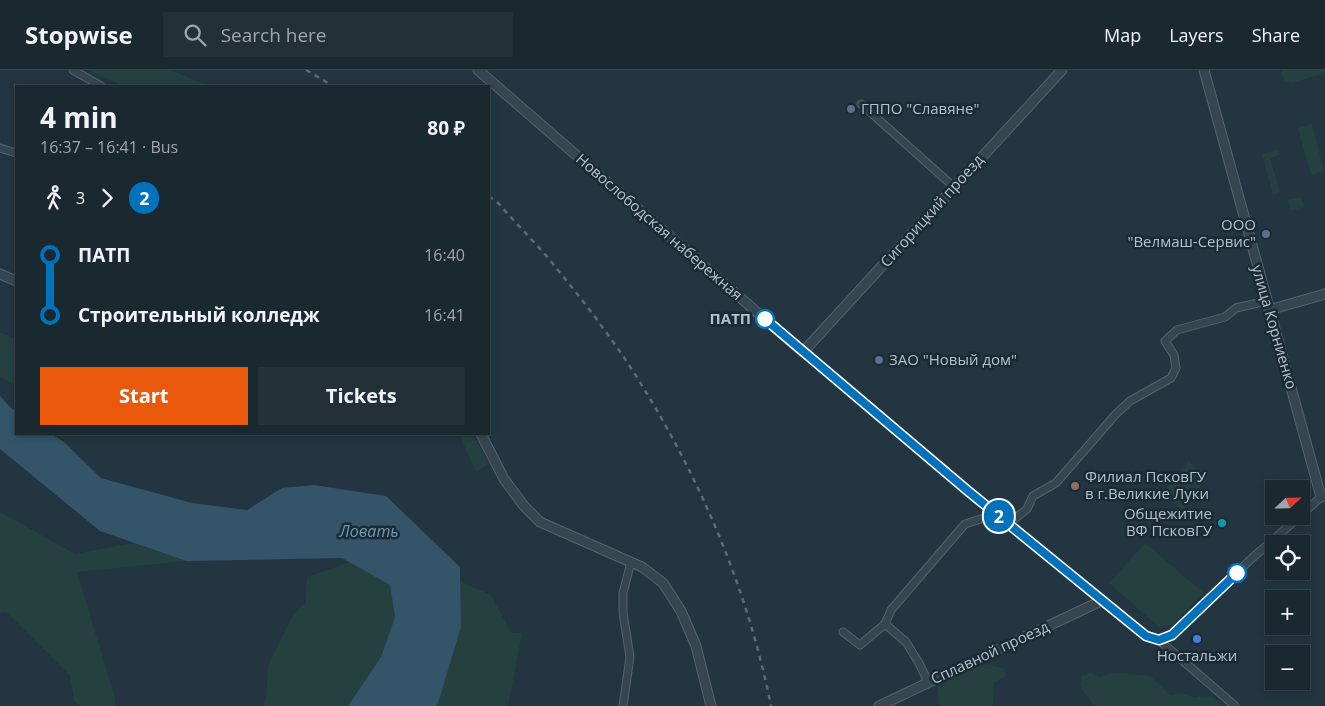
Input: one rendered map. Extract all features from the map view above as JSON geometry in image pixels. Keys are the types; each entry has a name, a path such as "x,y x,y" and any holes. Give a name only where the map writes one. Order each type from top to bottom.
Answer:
{"street":[{"path":"72,70 99,85"},
{"name":"Новослободская набережная","path":"478,70 803,352 1008,524 1146,636 1159,640 1235,706"},
{"name":"Сигорицкий проезд","path":"803,352 1062,70"},
{"name":"улица Корниенко","path":"1204,70 1323,497"},
{"path":"861,104 954,187"},
{"path":"0,148 15,153"},
{"path":"0,274 15,281"},
{"path":"1008,524 1027,508 1033,496 1056,483 1115,415 1130,401 1171,378 1176,368 1174,355 1165,341 1177,330 1225,317 1236,308 1268,305 1325,294"},
{"path":"482,435 504,479 524,506 540,522 642,567 662,583 681,610 696,646 711,706"},
{"path":"1310,508 1323,497"},
{"path":"843,632 860,645 885,624 891,610 965,524 997,514"},
{"path":"1159,640 1172,635 1250,560 1290,525"},
{"path":"623,706 630,657 623,612 623,593 631,562"},
{"name":"Сплавной проезд","path":"879,706 1102,601"},
{"path":"885,624 906,642 928,682"}],"green space":[{"path":"87,70 171,70 206,85 122,85"},
{"path":"1281,70 1325,70 1325,73 1291,83 1284,80"},
{"path":"1312,124 1324,171 1311,175 1298,128"},
{"path":"1278,149 1280,155 1270,158 1280,192 1273,194 1262,154"},
{"path":"1301,197 1304,207 1290,211 1287,200"},
{"path":"0,332 15,339 15,385 0,377"},
{"path":"459,435 474,435 489,464 476,472"},
{"path":"1189,462 1208,478 1182,510 1162,494"},
{"path":"0,512 75,554 133,543 186,561 77,572 116,706 79,706 74,700 70,675 6,612 0,613"},
{"path":"1145,543 1204,593 1173,625 1159,627 1109,583"},
{"path":"350,562 390,585 395,617 381,658 348,706 263,706 266,698 268,666 291,618 305,603 307,577"},
{"path":"460,581 491,595 511,633 522,633 508,706 436,706 461,627"},
{"path":"987,665 1004,668 1006,676 994,682 993,706 939,706 937,683 974,666"},
{"path":"1115,672 1150,676 1170,695 1182,693 1195,698 1201,696 1213,697 1223,706 1094,706 1080,686 1081,676 1091,673 1100,677"}],"water":[{"name":"Ловать","path":"0,396 15,410 15,435 53,435 64,442 101,478 192,503 247,510 282,488 314,485 386,496 460,567 461,627 438,703 436,706 348,706 381,657 395,617 390,585 342,558 186,561 100,531 0,449"}],"railway":[{"path":"306,70 331,85"},
{"path":"490,197 498,203 546,256 577,293 621,353 671,435 693,478 731,567 747,613 771,706"}],"bus line":[{"name":"2","path":"765,319 968,491 1146,636 1159,640 1172,635 1237,573"}],"place":[{"name":"ГППО \"Славяне\"","path":"851,109"},
{"name":"ООО \"Велмаш-Сервис\"","path":"1266,234"},
{"name":"ПАТП","path":"765,319"},
{"name":"ЗАО \"Новый дом\"","path":"879,360"},
{"name":"Филиал ПсковГУ в г.Великие Луки","path":"1075,486"},
{"name":"Общежитие ВФ ПсковГУ","path":"1222,523"},
{"name":"Ностальжи","path":"1197,639"}]}
